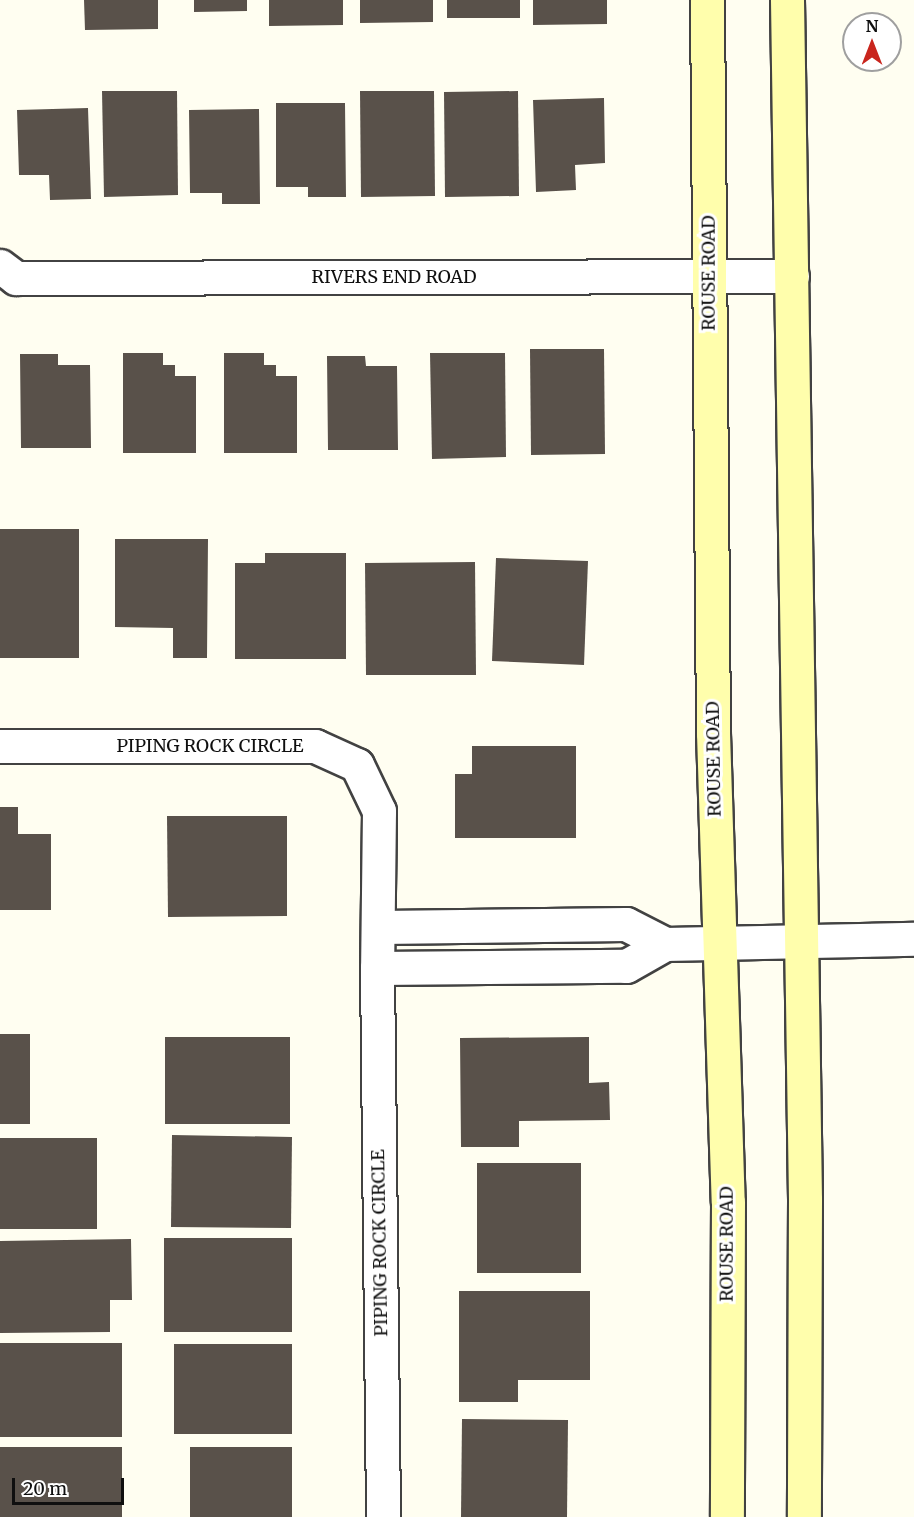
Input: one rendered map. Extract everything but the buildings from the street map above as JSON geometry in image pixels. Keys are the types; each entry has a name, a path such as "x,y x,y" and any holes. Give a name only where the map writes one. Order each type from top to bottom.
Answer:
{"street":[{"name":"ROUSE ROAD","path":"707,0 712,733 728,1202 727,1517"},
{"path":"787,0 805,1200 804,1517"},
{"name":"RIVERS END ROAD","path":"0,266 16,278 792,276"},
{"name":"PIPING ROCK CIRCLE","path":"0,746 315,746 357,765 379,811 380,927 377,968 383,1517"},
{"path":"380,927 626,924 665,944 914,939"},
{"path":"511,967 512,926"},
{"path":"377,968 626,966 665,944"}]}
